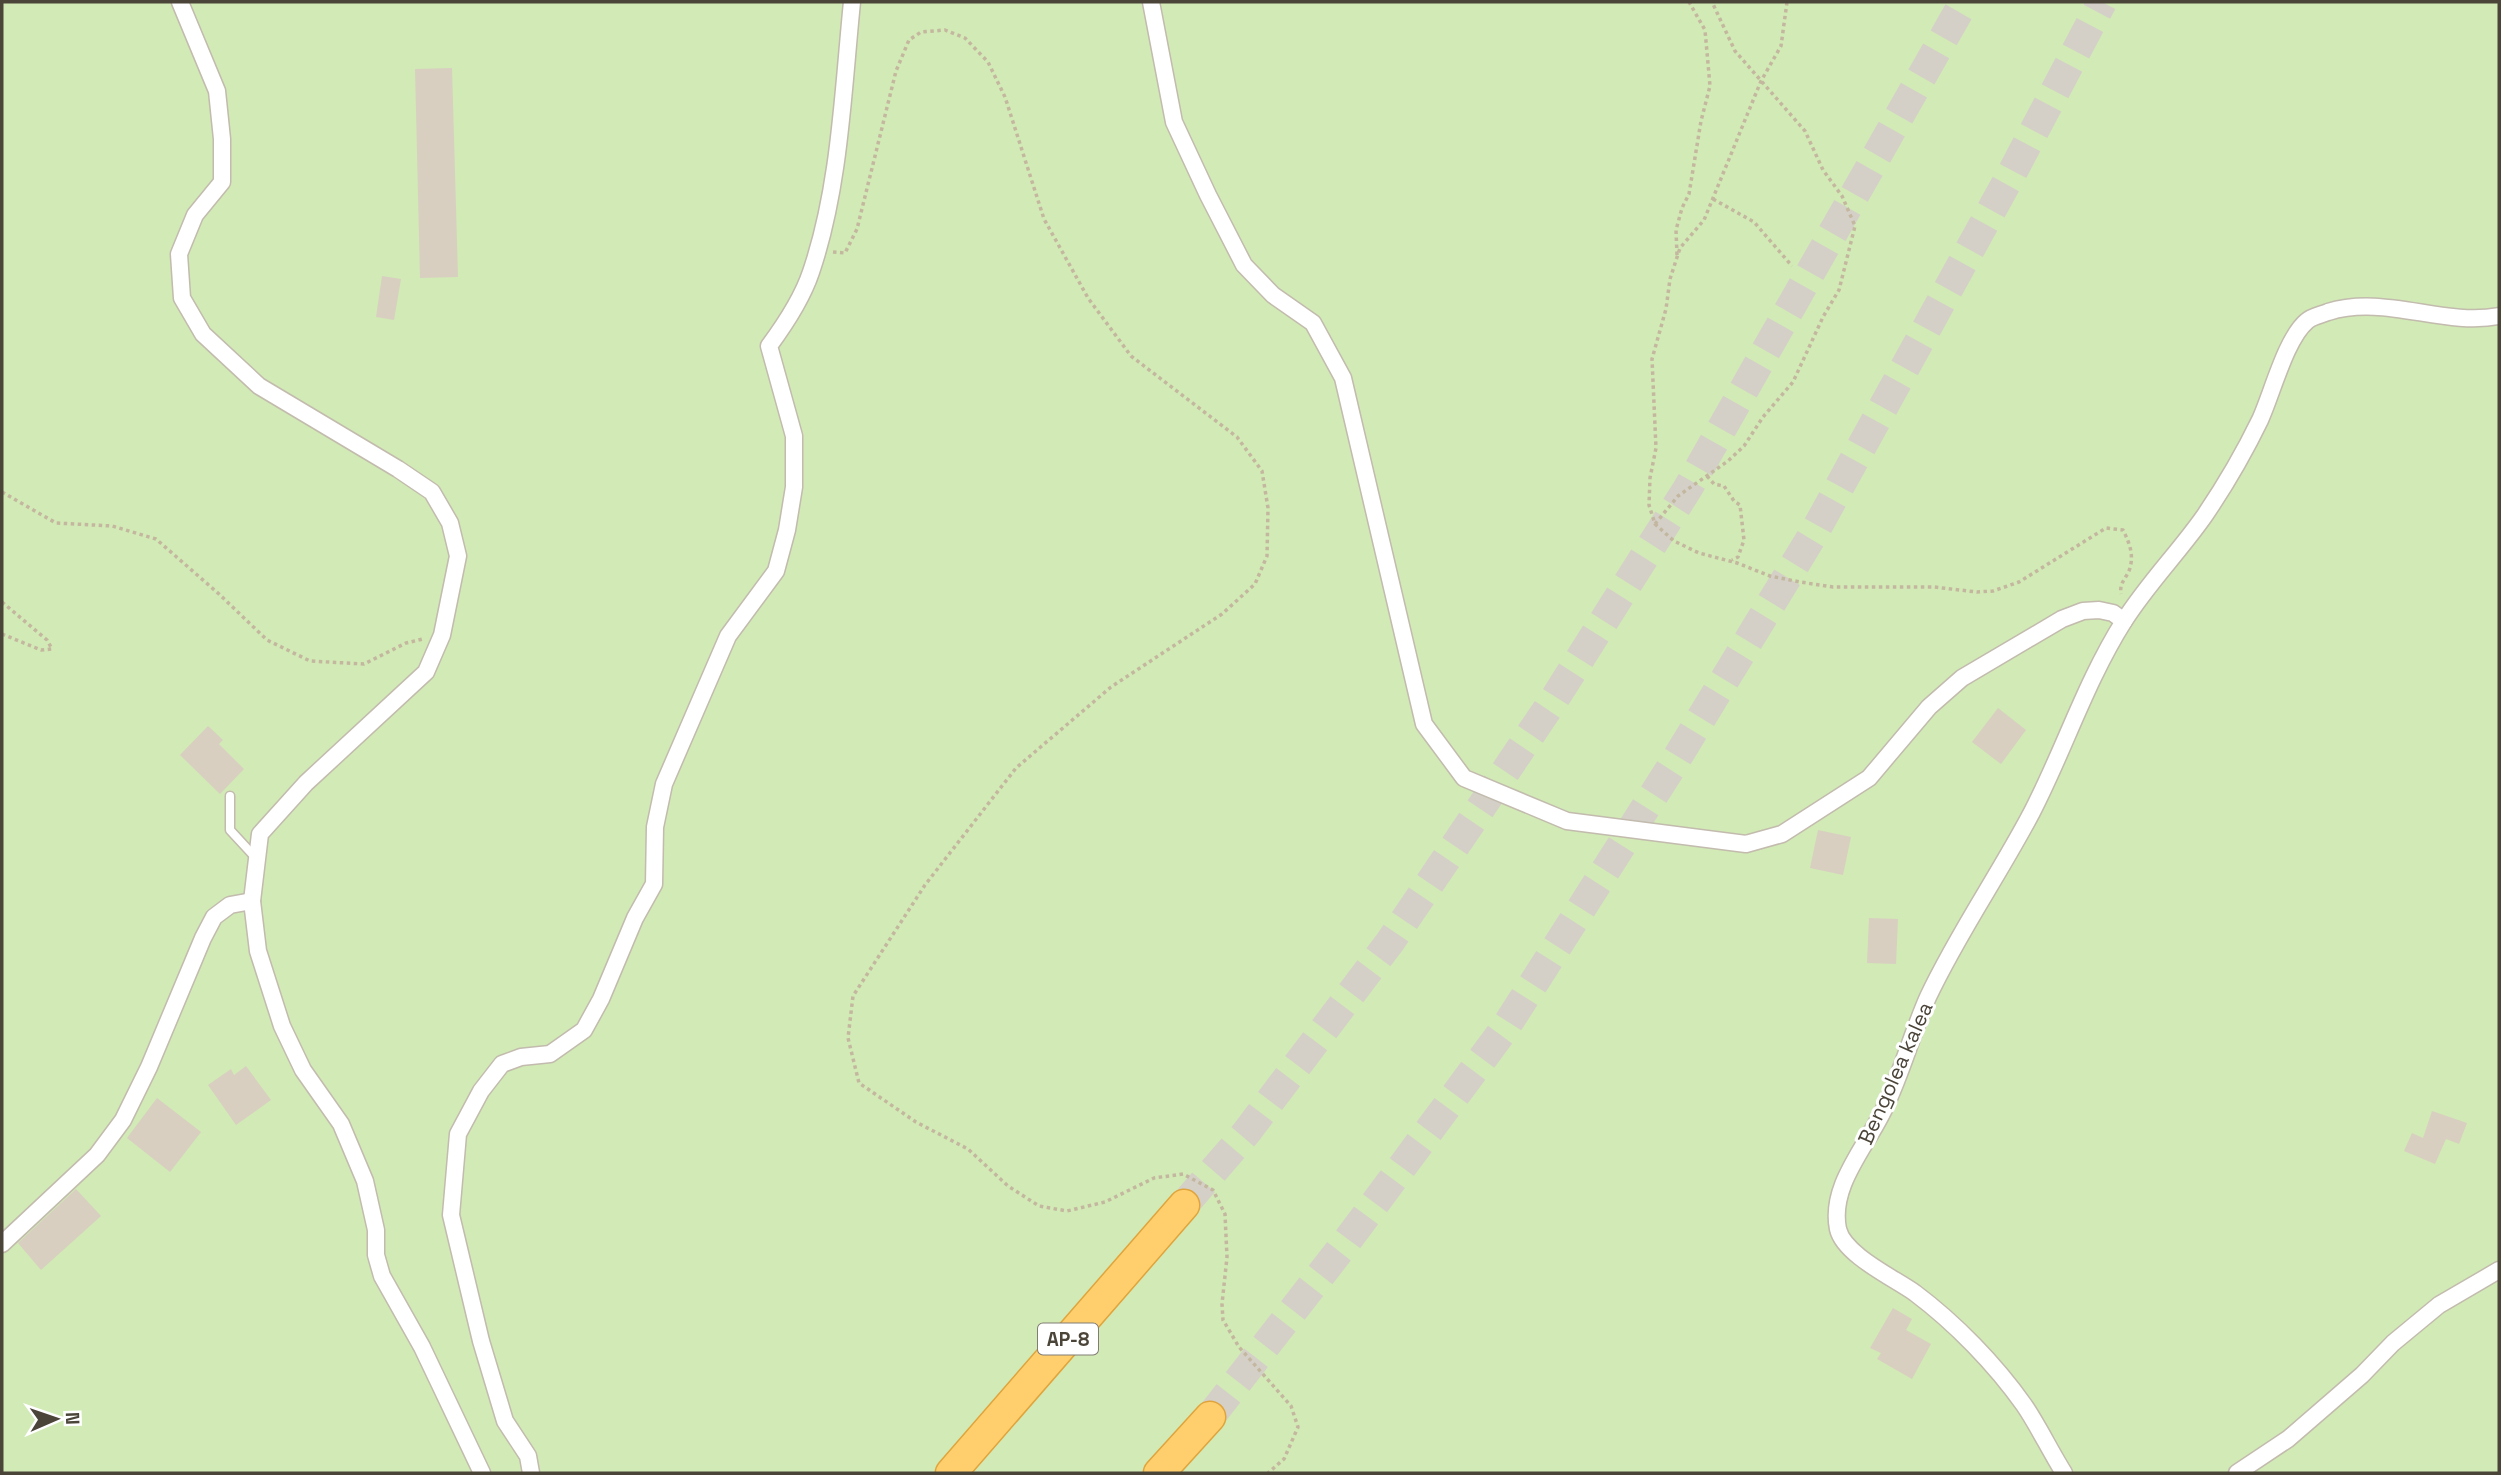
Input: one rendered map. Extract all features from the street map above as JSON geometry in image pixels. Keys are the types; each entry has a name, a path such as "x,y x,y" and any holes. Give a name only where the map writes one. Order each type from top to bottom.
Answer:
{"highway":[{"name":"AP-8","path":"951,1473 1184,1205"},
{"path":"1159,1473 1210,1417"}],"street":[{"path":"180,2 218,91 222,150 222,182 195,215 179,254 182,298 203,334 259,386 432,492 450,523 458,556 442,635 426,672 306,783 260,834 252,901 258,951 282,1026 303,1070 341,1124 365,1181 376,1230 376,1255 382,1276 422,1347 482,1473"},
{"path":"531,1473 528,1456 505,1421 481,1341 451,1214 458,1134 481,1091 502,1064 521,1057 550,1054 584,1030 601,999 635,918 654,884 655,827 664,784 728,635 776,571 788,530 794,487 794,436 769,346 788,321 810,274 828,213 852,2"},
{"path":"1151,2 1174,122 1208,195 1244,265 1273,295 1313,323 1343,378 1424,724 1464,778 1567,821 1746,844 1782,834 1869,778 1922,715 1962,678 2062,618 2083,611 2099,610 2113,613 2124,621"},
{"name":"Bengolea kalea","path":"2064,1473 2025,1406 1997,1372 1917,1294 1853,1251 1839,1235 1836,1212 1841,1189 1885,1108 1926,1002 1948,957 2030,816 2060,756 2087,691 2124,621 2202,519 2229,478 2261,418 2294,335 2309,318 2338,309 2400,308 2478,320 2499,316"},
{"path":"2,1244 97,1155 123,1120 214,917 230,905 252,901"},
{"path":"2237,1473 2287,1439 2439,1305 2499,1270"}],"lane":[{"path":"230,796 230,830 257,859"}],"path":[{"path":"1677,257 1676,230 1689,194 1701,121 1710,86 1705,30 1689,2"},
{"path":"1655,524 1678,496 1744,446 1763,417 1793,382 1823,317 1839,290 1855,226 1842,196 1823,170 1805,131 1735,51 1713,2"},
{"path":"1787,2 1781,46 1760,81 1704,220 1680,247 1670,279 1666,309 1652,359 1656,448 1648,505 1655,524 1674,541 1699,553 1731,561 1770,576 1833,587 1934,587 1985,591 2019,583 2106,528 2123,530 2131,546 2130,567 2120,586 2124,621"},
{"path":"817,250 845,253 857,229 896,71 909,40 921,32 945,30 965,38 988,62 1004,97 1044,219 1088,298 1130,356 1237,438 1262,471 1268,508 1267,556 1255,584 1222,614 1111,687 1016,768 925,885 853,996 848,1038 859,1083 916,1122 968,1149 1008,1186 1039,1206 1067,1211 1105,1202 1154,1178 1183,1174 1213,1190 1225,1214 1227,1256 1223,1320 1239,1347 1291,1406 1298,1427 1284,1459 1268,1473"},
{"path":"1713,199 1754,222 1792,266"},
{"path":"1707,476 1714,484 1724,486 1740,505 1744,540 1738,557 1731,561"},
{"path":"2,492 56,523 113,526 156,539 267,640 310,661 364,664 406,643 442,635"},
{"path":"2,602 47,640 52,649 41,650 2,634"}],"green space":[{"path":"2,2 2499,2 2499,1473 2,1473"}],"building":[{"path":"452,68 458,277 420,278 415,69"},
{"path":"382,276 401,279 394,320 376,317"},
{"path":"1998,708 2026,730 2001,764 1972,742"},
{"path":"208,726 223,740 219,744 244,769 220,794 180,755"},
{"path":"1818,830 1851,837 1843,875 1810,868"},
{"path":"1869,918 1898,919 1896,964 1867,963"},
{"path":"246,1066 271,1100 236,1125 208,1085 231,1069 234,1075"},
{"path":"157,1098 201,1132 170,1172 127,1138"},
{"path":"2432,1111 2467,1123 2459,1144 2446,1139 2435,1164 2404,1151 2412,1133 2423,1138"},
{"path":"76,1189 101,1216 41,1270 18,1243"},
{"path":"1893,1308 1912,1319 1906,1330 1931,1344 1912,1379 1877,1359 1881,1353 1870,1348"}],"tunnel":[{"path":"1184,1205 1246,1133 1390,942 1555,698 1688,488 1964,2"},
{"path":"1210,1417 1347,1241 1505,1028 1672,766 1814,533 2013,171 2102,2"}]}
